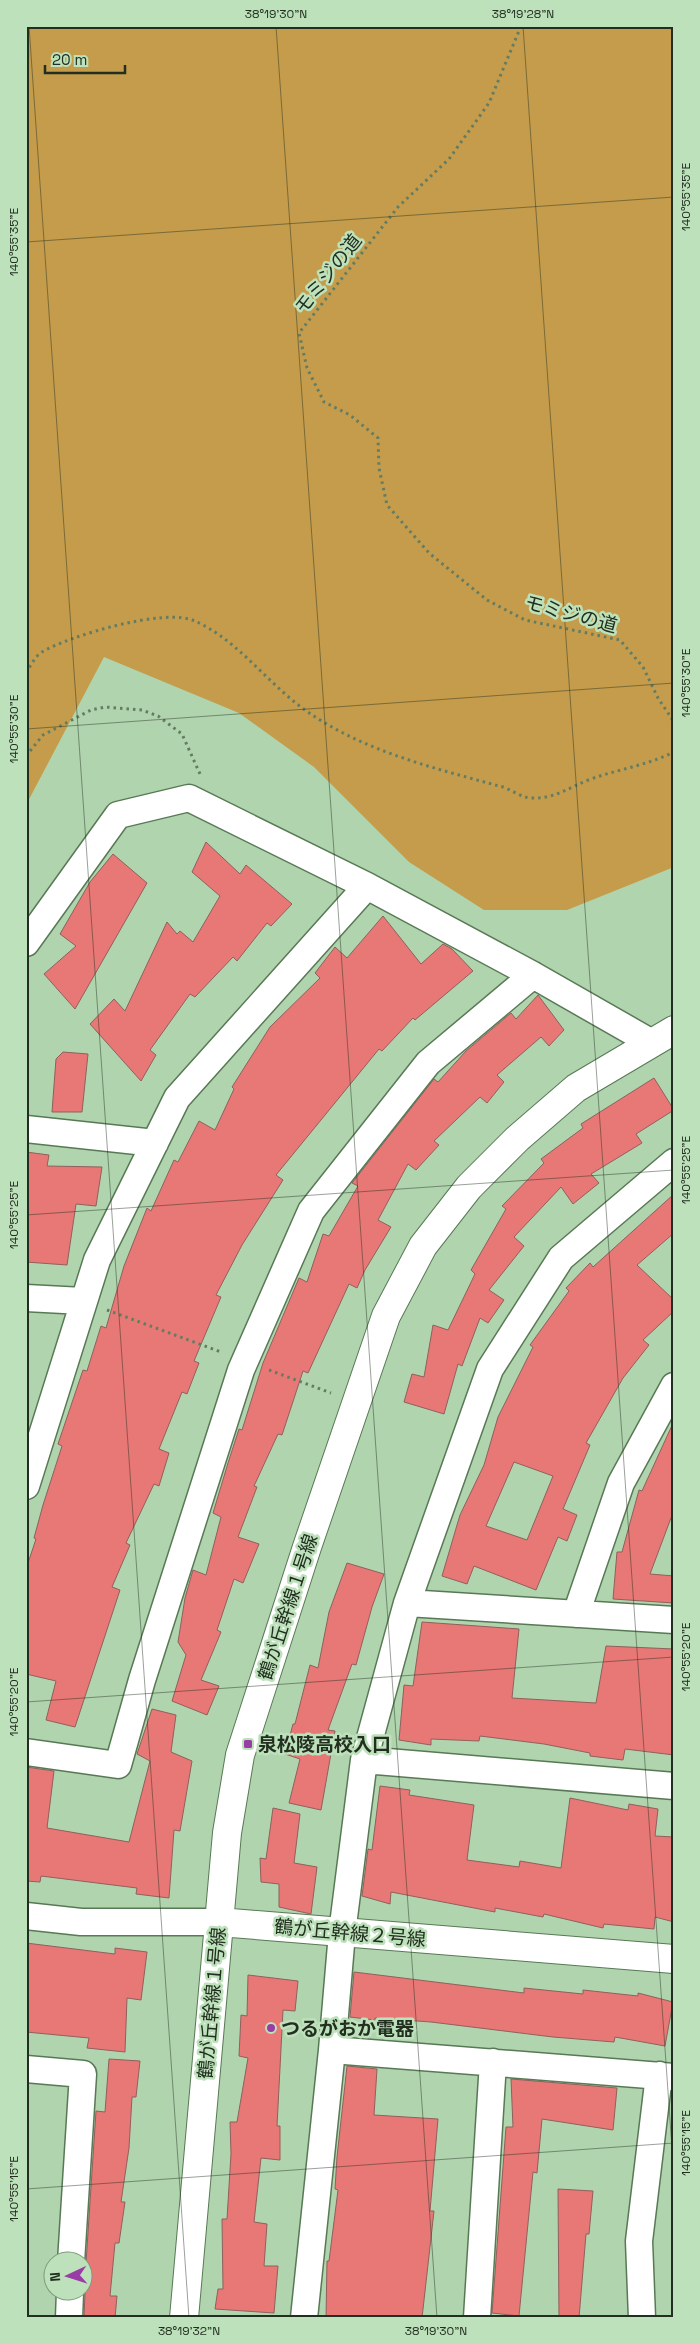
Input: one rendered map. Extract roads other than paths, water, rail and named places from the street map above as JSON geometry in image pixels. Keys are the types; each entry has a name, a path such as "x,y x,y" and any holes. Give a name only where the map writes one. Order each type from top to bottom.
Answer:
{"street":[{"path":"26,943 118,815 189,798 367,886 533,975 663,1037"},
{"path":"26,1486 32,1452 84,1301 96,1260 177,1098 367,886"},
{"path":"26,1752 118,1765 142,1680 241,1370 311,1211 428,1063 533,975"},
{"name":"鶴が丘幹線１号線","path":"184,2318 227,1834 240,1756 307,1547 386,1316 423,1246 469,1187 517,1139 576,1088 663,1037"},
{"path":"26,1129 155,1143"},
{"path":"304,2318 332,2050 342,1933 364,1760 407,1602 490,1369 561,1258 674,1162"},
{"path":"26,1298 84,1301"},
{"path":"576,1614 621,1483 674,1386"},
{"path":"407,1602 674,1620"},
{"path":"364,1760 674,1786"},
{"name":"鶴が丘幹線２号線","path":"26,1916 81,1922 219,1922 674,1959"},
{"path":"332,2050 666,2076 639,2241 642,2318"},
{"path":"477,2318 493,2062"},
{"path":"26,2069 83,2074 72,2252"},
{"path":"69,2318 70,2302"}],"place":[{"name":"泉松陵高校入口","path":"248,1744"},
{"name":"つるがおか電器","path":"271,2028"}]}
